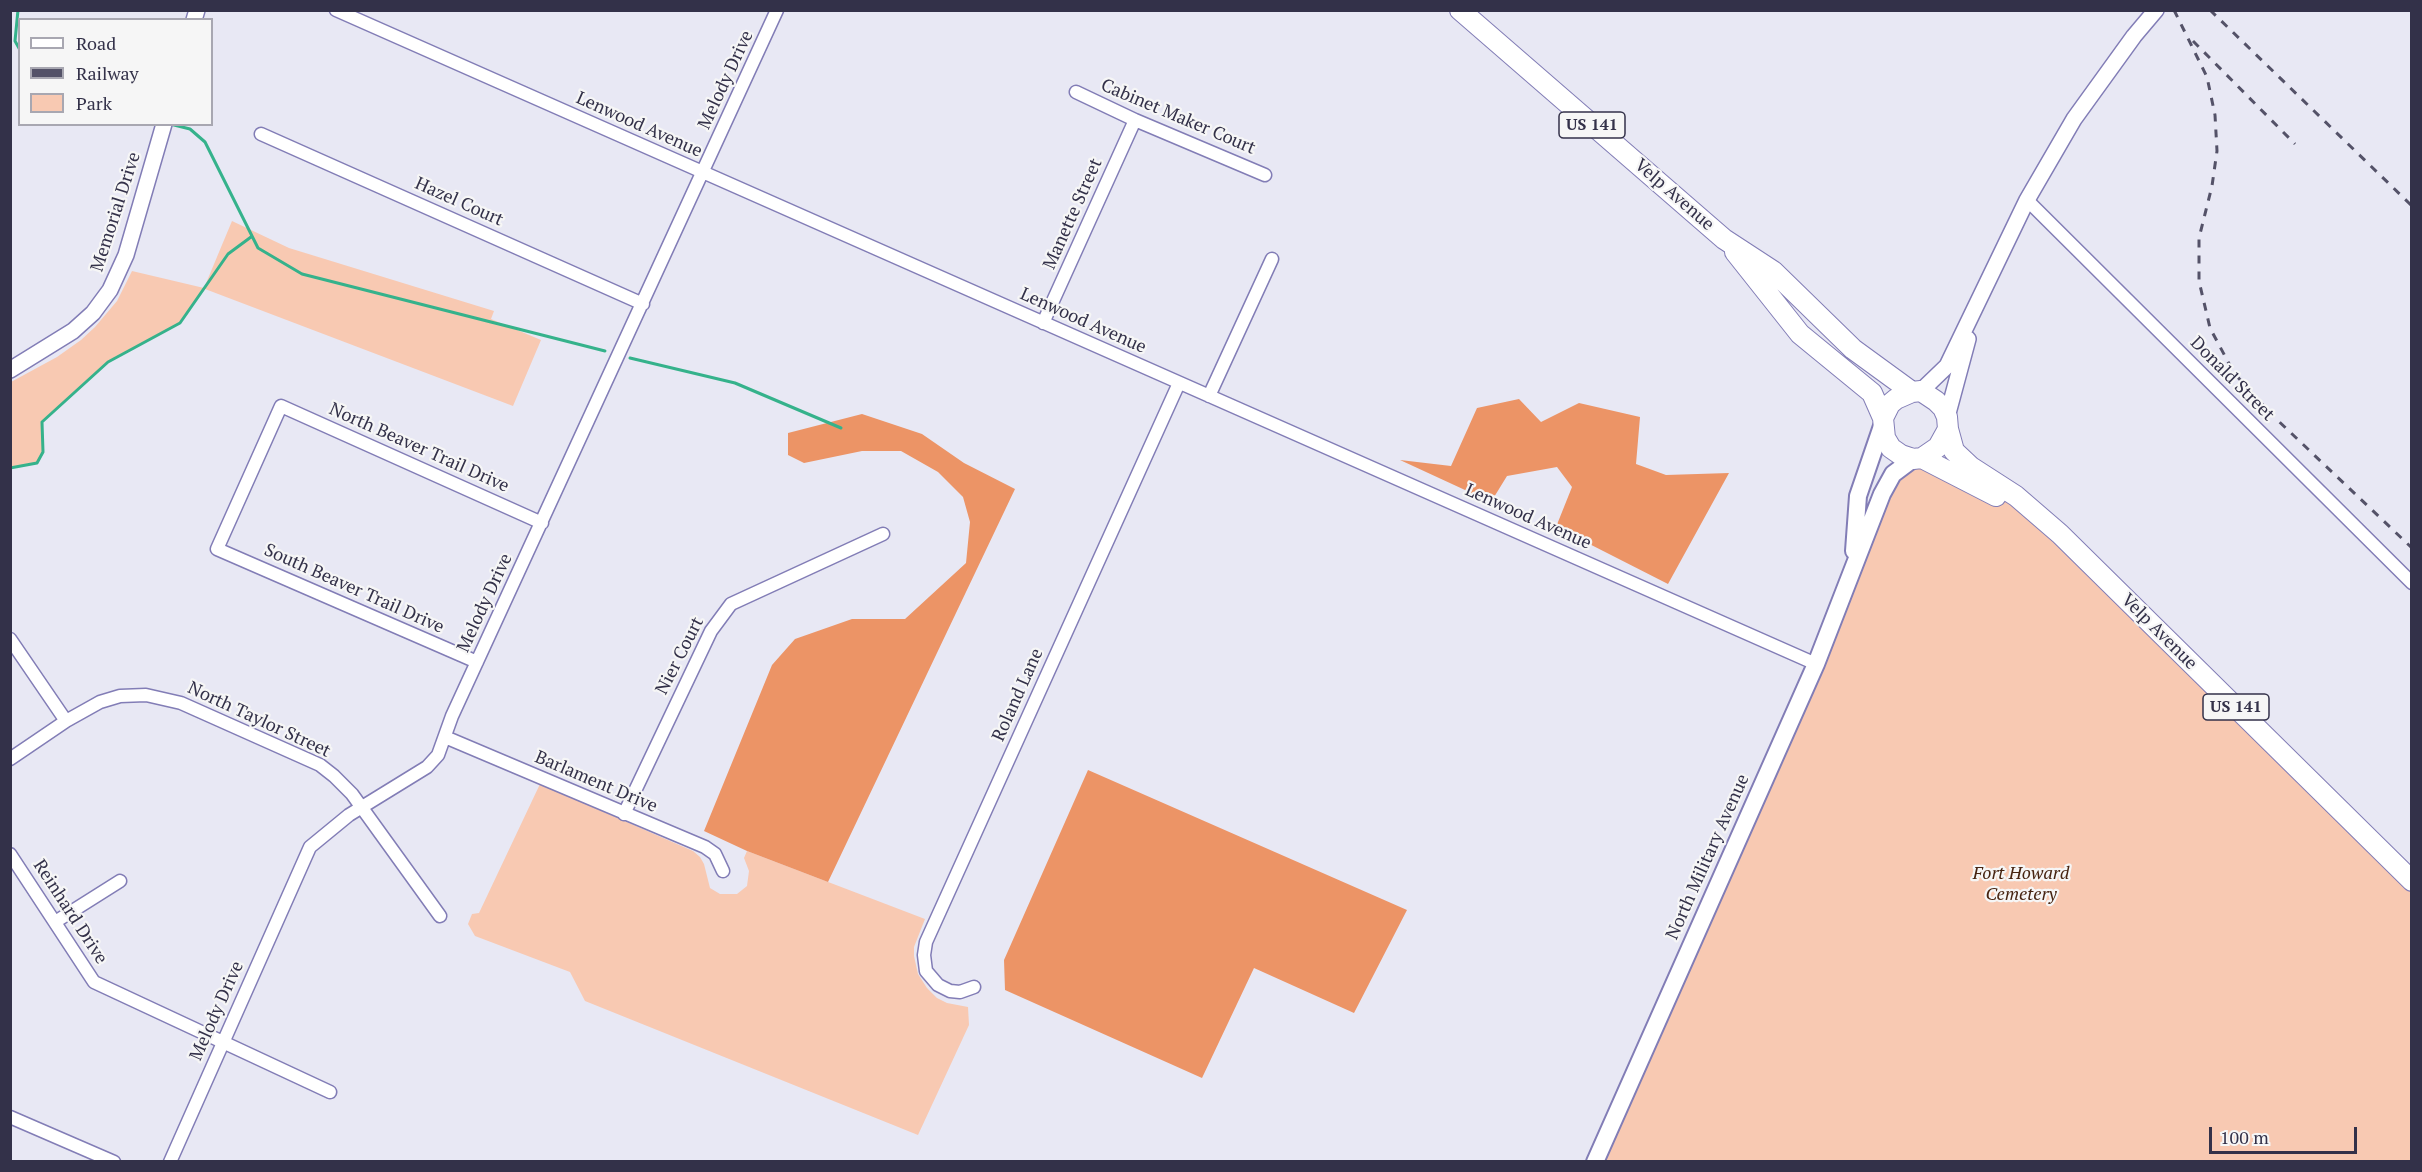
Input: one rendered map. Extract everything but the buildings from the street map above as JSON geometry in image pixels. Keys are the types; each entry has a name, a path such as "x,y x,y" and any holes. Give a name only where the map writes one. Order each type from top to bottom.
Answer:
{"main road":[{"name":"Velp Avenue","path":"1460,10 1724,239 1773,271 1853,349 1916,392"},
{"name":"Velp Avenue","path":"1724,239 1800,334 1872,393 1883,422"},
{"path":"1916,392 1936,401 1947,423 1938,447 1918,458 1901,455 1891,447 1885,438 1883,422 1890,404 1916,392"},
{"name":"North Military Avenue","path":"1853,567 1858,495 1883,422"},
{"name":"Velp Avenue","path":"1947,423 1954,451 1971,467 2016,496 2060,534 2412,881"},
{"name":"Velp Avenue","path":"1918,458 2011,504 2060,534"},
{"name":"North Military Avenue","path":"1595,1161 1816,664 1882,494 1893,474 1918,458"}],"street":[{"name":"Lenwood Avenue","path":"336,10 1816,664"},
{"name":"Melody Drive","path":"170,1161 310,847 330,829 362,807 427,767 438,755 477,662 777,10"},
{"path":"1916,392 1947,366 2027,200 2074,119 2134,36 2156,10"},
{"name":"Cabinet Maker Court","path":"1076,92 1135,120 1265,175"},
{"name":"Manette Street","path":"1043,323 1135,120"},
{"name":"Memorial Drive","path":"10,370 68,336 88,318 110,290 126,255 163,128"},
{"name":"Hazel Court","path":"261,134 643,304"},
{"name":"Donald Street","path":"2027,200 2412,583"},
{"path":"1209,396 1272,259"},
{"path":"1947,423 1977,306"},
{"name":"Roland Lane","path":"974,987 960,992 938,986 926,971 924,955 926,942 1179,383"},
{"name":"North Beaver Trail Drive","path":"218,549 281,406 542,523"},
{"name":"Nier Court","path":"624,814 711,631 730,604 883,534"},
{"name":"South Beaver Trail Drive","path":"218,549 477,662"},
{"path":"10,639 66,721"},
{"name":"North Taylor Street","path":"10,759 66,721 100,702 120,696 146,695 181,703 320,765 352,794 440,916"},
{"name":"Barlament Drive","path":"445,736 710,849 723,871"},
{"name":"Reinhard Drive","path":"10,854 94,982 330,1092"},
{"path":"55,922 120,881"},
{"path":"10,1118 114,1161"}],"green space":[{"path":"232,221 289,248 494,311 491,319 541,340 513,406 205,289 180,323 108,362 43,422 43,452 37,463 11,468 11,382 57,357 81,340 117,301 132,271 204,288"},
{"name":"Fort Howard Cemetery","path":"1922,458 2011,504 2060,534 2411,881 2411,1161 1595,1162 1882,494"},
{"path":"540,784 693,851 704,864 710,888 720,894 737,894 747,886 749,871 744,858 747,851 925,919 914,947 918,974 937,998 947,1003 968,1007 969,1025 918,1135 585,1001 570,972 475,936 468,924 472,914 479,913"}],"shaded area":[{"path":"1519,399 1541,422 1579,403 1640,417 1636,464 1666,475 1729,473 1668,584 1556,527 1572,487 1557,467 1507,476 1491,502 1400,460 1451,466 1477,408"},
{"path":"862,414 922,434 964,463 1015,489 828,882 747,851 704,831 772,665 795,639 852,619 905,619 966,563 970,522 963,497 938,472 901,451 862,451 804,463 788,455 788,433"},
{"path":"1088,770 1407,910 1354,1013 1254,968 1202,1078 1005,990 1004,960"}],"waterway":[{"path":"18,10 15,41 18,46"},
{"path":"178,126 190,129 205,142 258,248 302,274 605,351"},
{"path":"10,468 37,463 43,452 42,422 108,362 180,323 228,254 251,237"},
{"path":"630,358 735,383 841,428"}],"railway":[{"path":"2174,10 2207,77 2215,115 2217,151 2212,186 2199,238 2199,281 2210,328 2234,373 2270,413 2412,548"},
{"path":"2210,10 2412,206"},
{"path":"2193,41 2295,144"}]}
